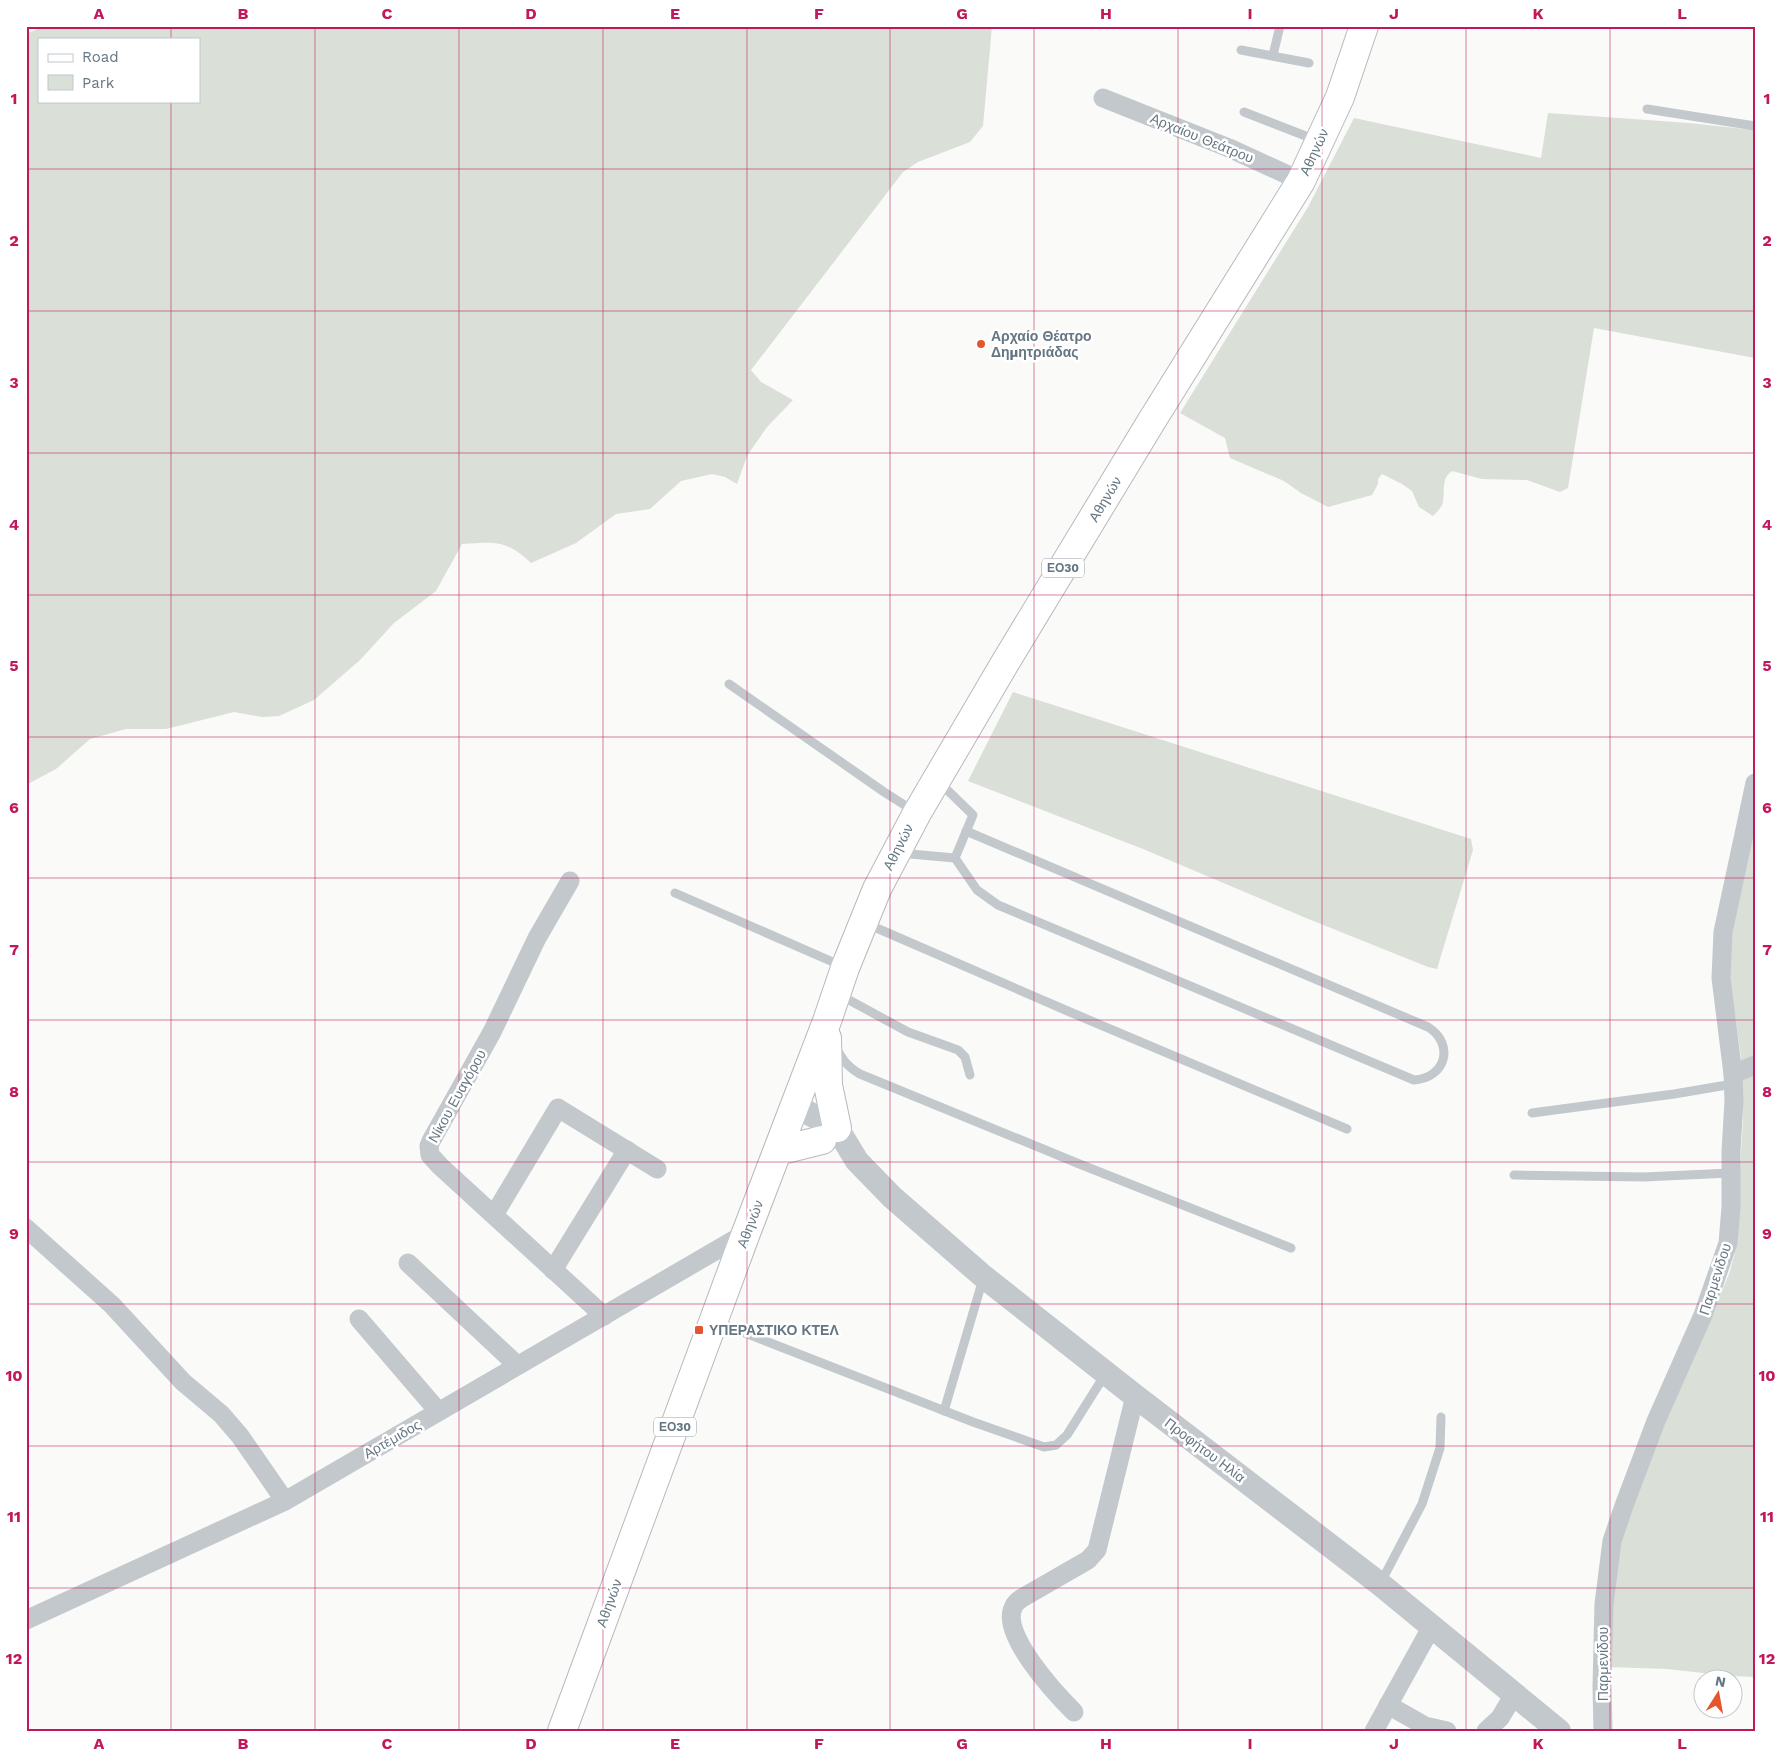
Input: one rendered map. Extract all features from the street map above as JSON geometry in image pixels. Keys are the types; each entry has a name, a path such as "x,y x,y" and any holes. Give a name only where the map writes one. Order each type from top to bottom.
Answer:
{"main road":[{"name":"Αθηνών","path":"562,1731 827,1021 845,968 863,922 895,852 936,779 1151,422 1301,181 1342,90 1364,26"},
{"path":"778,1151 829,1134 830,1102 827,1021"}],"street":[{"name":"Αρχαίου Θεάτρου","path":"1103,98 1229,148 1301,181"},
{"name":"Παρμενίδου","path":"1603,1731 1604,1604 1612,1541 1656,1422 1703,1315 1728,1243 1734,1101 1721,978 1721,956 1723,932 1755,784"},
{"name":"Νίκου Ευαγόρου","path":"570,881 537,938 492,1032 451,1103 429,1146 430,1154 434,1160 604,1316"},
{"path":"1733,1079 1755,1065"},
{"path":"494,1214 558,1108 657,1169"},
{"path":"792,1115 829,1134"},
{"name":"Προφήτου Ηλία","path":"829,1134 892,1197 984,1277 1135,1396 1380,1584 1559,1731"},
{"path":"553,1270 627,1150"},
{"path":"26,1228 112,1305 183,1382 220,1414 240,1436 285,1501"},
{"name":"Αρτέμιδος","path":"26,1620 285,1501 746,1234"},
{"path":"408,1263 517,1365"},
{"path":"359,1319 438,1411"},
{"path":"1074,1712 1040,1674 1020,1644 1013,1631 1011,1616 1014,1605 1022,1598 1088,1560 1096,1550 1135,1396"},
{"path":"1374,1731 1432,1626"},
{"path":"1486,1731 1500,1718 1514,1693"},
{"path":"1388,1705 1425,1726 1447,1731"}],"lane":[{"path":"1273,55 1280,26"},
{"path":"1241,50 1309,63"},
{"path":"1647,109 1755,126"},
{"path":"1244,112 1319,142"},
{"path":"729,684 917,813"},
{"path":"936,779 973,815 955,858"},
{"path":"895,852 955,858 977,890 998,906 1414,1080 1421,1080 1434,1074 1442,1062 1444,1046 1435,1031 1428,1027 966,831"},
{"path":"675,893 845,968"},
{"path":"863,922 1347,1129"},
{"path":"836,993 908,1032 958,1050 965,1057 970,1076"},
{"path":"827,1021 840,1056 847,1066 860,1074 1291,1248"},
{"path":"1532,1114 1674,1094 1733,1079"},
{"path":"1514,1175 1644,1177 1730,1172"},
{"path":"944,1411 984,1277"},
{"path":"714,1321 944,1411 1044,1447 1056,1444 1066,1435 1106,1373"},
{"path":"1380,1584 1422,1504 1440,1448 1441,1418"}],"green space":[{"path":"45,26 992,26 983,126 970,142 918,162 903,172 751,370 761,382 793,400 767,427 747,456 737,484 725,477 712,474 681,481 650,509 616,514 576,543 531,563 507,546 491,543 462,544 436,591 394,623 360,660 314,700 279,716 262,717 234,712 166,729 126,729 90,739 56,769 26,785 26,34"},
{"path":"1548,113 1689,123 1755,130 1755,358 1594,328 1568,488 1560,492 1527,480 1482,479 1452,471 1446,477 1442,504 1433,516 1419,507 1412,491 1382,474 1372,495 1328,507 1301,493 1284,481 1230,458 1225,438 1180,413 1308,207 1354,118 1541,158"},
{"path":"1013,692 1471,839 1473,850 1437,969 1306,918 1143,849 968,781"},
{"path":"1755,826 1755,1677 1744,1677 1744,1670 1694,1670 1694,1672 1608,1667 1614,1568 1628,1509 1729,1274 1735,1253 1743,1119 1741,1056 1731,988 1730,942"}],"place":[{"name":"Αρχαίο Θέατρο Δημητριάδας","path":"981,344"},
{"name":"ΥΠΕΡΑΣΤΙΚΟ ΚΤΕΛ","path":"699,1330"}]}
